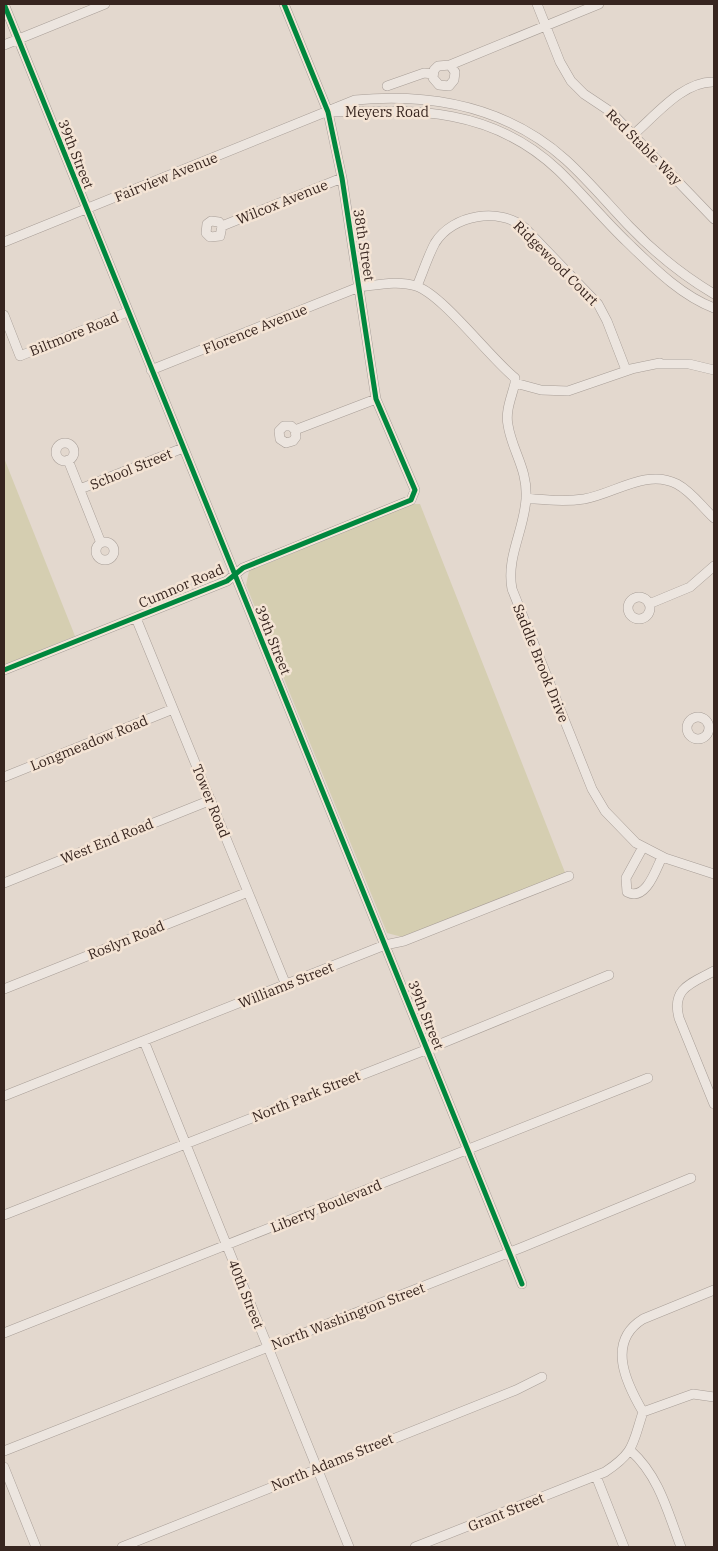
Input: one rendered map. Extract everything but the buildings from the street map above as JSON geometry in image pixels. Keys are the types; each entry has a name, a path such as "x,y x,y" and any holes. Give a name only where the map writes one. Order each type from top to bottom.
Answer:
{"street":[{"name":"39th Street","path":"4,4 127,312 522,1284"},
{"path":"4,45 105,4"},
{"name":"38th Street","path":"284,4 328,112 342,178 376,399 415,490"},
{"name":"Red Stable Way","path":"537,4 560,62 571,81 584,94 611,112 634,134 714,219"},
{"path":"433,74 438,66 450,65 599,4"},
{"path":"433,74 437,84 449,86 456,74 450,65"},
{"path":"387,86 424,73 433,74"},
{"path":"634,134 685,91 702,83 714,82"},
{"name":"Meyers Road","path":"328,112 354,100 385,97 436,99 469,106 513,124 566,160 658,254 687,278 714,294"},
{"name":"Meyers Road","path":"328,112 385,110 434,112 465,118 508,135 558,170 650,264 680,288 714,308"},
{"name":"Fairview Avenue","path":"4,242 328,112"},
{"name":"Wilcox Avenue","path":"222,226 342,178"},
{"name":"Ridgewood Court","path":"417,286 436,242 448,230 467,220 482,216 493,215 511,218 525,228 598,304 607,321 626,370"},
{"name":"Florence Avenue","path":"151,370 359,287 388,283 417,286"},
{"path":"417,286 447,310 514,378 515,383 541,390 568,391 626,370 660,363 689,364 714,370"},
{"name":"Biltmore Road","path":"4,315 20,356 127,312"},
{"name":"Saddle Brook Drive","path":"515,383 508,413 508,424 523,468 526,498 523,518 510,562 512,590 592,789 616,825 643,847 662,857 714,874"},
{"path":"295,430 376,399"},
{"name":"School Street","path":"80,489 183,448"},
{"path":"68,460 101,543"},
{"path":"526,498 565,501 583,499 639,481 659,479 676,483 688,491 714,518"},
{"name":"Cumnor Road","path":"4,670 227,581 242,568 411,500 415,490"},
{"path":"650,604 690,587 714,566"},
{"name":"Tower Road","path":"136,618 286,985"},
{"name":"Longmeadow Road","path":"4,776 173,709"},
{"path":"706,722 714,716"},
{"name":"West End Road","path":"4,883 210,800"},
{"path":"643,847 626,878 627,892 638,894 645,890 662,857"},
{"name":"Williams Street","path":"4,1096 385,945 404,941 569,876"},
{"name":"Roslyn Road","path":"4,989 248,892"},
{"path":"714,971 686,986 679,995 677,1006 679,1018 714,1104"},
{"name":"North Park Street","path":"4,1215 428,1049 608,975"},
{"name":"40th Street","path":"144,1041 349,1547"},
{"name":"Liberty Boulevard","path":"4,1333 468,1151 648,1078"},
{"name":"North Washington Street","path":"4,1451 509,1252 691,1178"},
{"path":"681,1547 653,1476 645,1464 631,1451 643,1412 622,1368 621,1356 626,1338 634,1326 643,1319 714,1290"},
{"name":"North Adams Street","path":"122,1547 516,1390 542,1377"},
{"path":"643,1412 693,1394 714,1397"},
{"name":"Grant Street","path":"415,1547 596,1476 616,1464 631,1451"},
{"path":"4,1467 6,1479 36,1547"},
{"path":"596,1476 624,1547"}],"shaded area":[{"path":"4,458 75,636 4,665"},
{"path":"412,504 420,504 566,875 406,938 387,933 246,585 249,571"}],"cycle path":[{"path":"4,4 522,1284"},
{"path":"4,670 227,581 243,568 411,500 415,490 376,399 342,178 328,112 284,4"}]}
